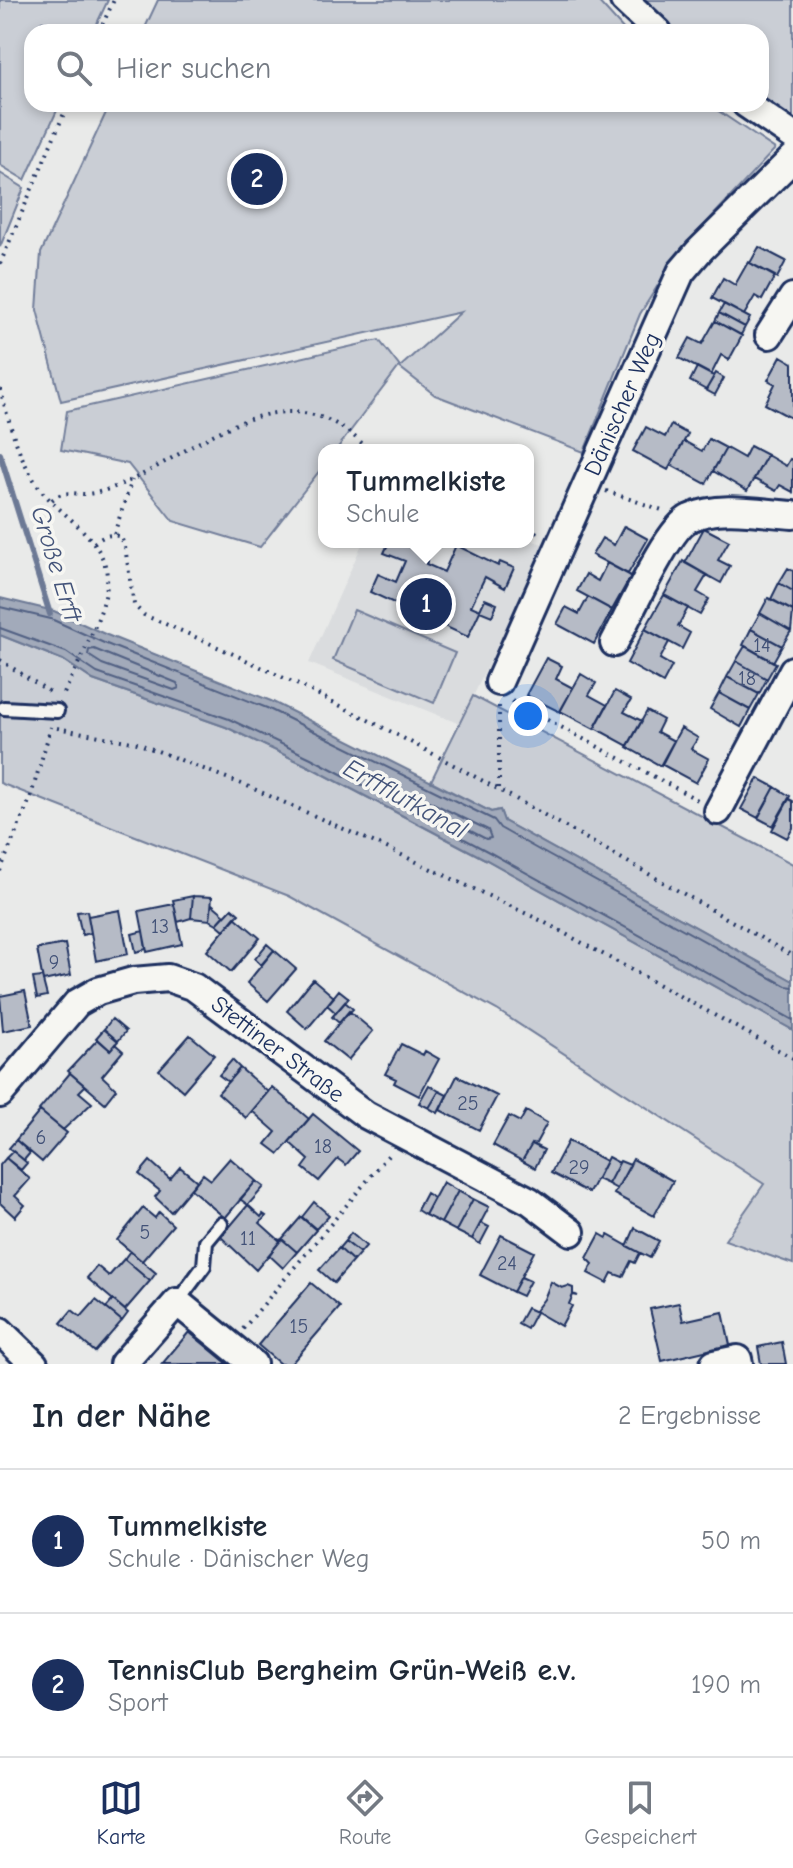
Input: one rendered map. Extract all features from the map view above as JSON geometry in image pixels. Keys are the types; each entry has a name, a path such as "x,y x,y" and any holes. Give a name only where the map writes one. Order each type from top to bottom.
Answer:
{"street":[{"path":"624,0 650,24"},
{"path":"758,112 793,136"},
{"name":"Dänischer Weg","path":"502,690 586,484 681,272 793,158"},
{"path":"769,335 793,297"},
{"path":"614,643 669,539 687,519 717,511 793,515"},
{"path":"718,811 793,670"},
{"name":"Stettiner Straße","path":"0,1094 77,1003 98,991 133,981 168,978 194,987 366,1115 530,1201 571,1232"},
{"path":"123,1364 177,1302 253,1364"},
{"path":"0,1331 34,1364"},
{"path":"714,1364 738,1359 739,1364"}],"lane":[{"path":"4,708 57,711"},
{"path":"177,1302 204,1266 206,1242 221,1224"}],"path":[{"path":"103,24 114,0"},
{"path":"0,264 65,112"},
{"path":"0,389 12,434 38,486 94,543 104,562 108,583 102,606 66,688"},
{"path":"52,500 68,492 103,491 132,480 236,423 275,411 314,415 345,429 362,444"},
{"path":"114,534 132,480"},
{"path":"586,484 687,519"},
{"path":"94,543 114,534 121,537 134,605 144,615 231,651 499,788 793,956"},
{"path":"0,660 61,700 30,799 0,871"},
{"path":"499,788 502,690 718,811"},
{"path":"51,727 137,743 247,786 391,850 542,921 793,1058"},
{"path":"231,1344 406,1134"}],"shaded area":[{"path":"0,0 108,0 97,24 24,24 24,112 56,112 25,180 0,165"},
{"path":"158,0 597,0 619,24 147,24"},
{"path":"638,0 793,0 793,118 769,104 769,24 663,24"},
{"path":"106,112 720,112 775,149 678,253 640,314 584,452 435,395 399,367 341,444 318,444 318,473 260,547 173,521 128,464 61,450 67,411 379,340 400,367 461,312 61,401 37,310 41,253"},
{"path":"0,173 24,188 0,247"},
{"path":"534,541 545,545 460,724 309,663 360,548 534,548"},
{"path":"354,610 455,653 434,703 333,660"},
{"path":"0,635 63,660 93,680 226,727 308,766 485,859 793,1030 793,1264 725,1240 764,1184 497,1010 289,896 0,783"},
{"path":"473,696 793,864 793,981 504,821 500,810 491,812 431,781"}],"water":[{"name":"Erftflutkanal","path":"0,598 54,611 271,701 491,812 500,810 504,821 793,981 793,1030 485,859 308,766 226,727 93,680 63,660 0,635"}],"building":[{"path":"759,247 786,261 777,278 750,263"},
{"path":"748,262 775,276 762,300 755,296 744,315 712,298 723,278 735,285"},
{"path":"724,304 750,318 745,327 719,313"},
{"path":"719,313 745,327 741,335 715,321"},
{"path":"715,321 742,336 729,360 721,355 711,375 679,358 690,338 702,344"},
{"path":"781,356 793,363 793,419 765,404 775,384 768,380"},
{"path":"697,367 714,376 706,390 690,381"},
{"path":"716,373 724,378 715,395 706,390"},
{"path":"671,425 688,434 668,470 633,451 646,427 665,437"},
{"path":"709,439 726,448 706,484 671,465 684,441 702,451"},
{"path":"750,446 767,455 747,491 713,471 726,448 744,458"},
{"path":"767,455 786,466 790,459 793,460 793,492 780,485 776,491 754,479"},
{"path":"624,526 648,539 628,574 592,555 602,538 614,545"},
{"path":"704,528 729,541 718,560 730,566 721,583 685,563"},
{"path":"386,548 417,548 430,555 426,564 444,572 455,548 462,548 498,566 500,562 514,568 505,588 485,577 471,606 480,610 485,599 497,604 492,616 480,611 468,637 370,592 378,574 396,582 405,561 384,553"},
{"path":"683,561 707,575 697,592 709,599 700,615 664,595"},
{"path":"607,563 631,576 612,610 577,591 586,574 598,581"},
{"path":"788,568 793,571 793,591 779,583"},
{"path":"779,583 793,591 793,611 771,599"},
{"path":"664,595 688,608 678,626 690,633 682,649 645,629"},
{"path":"588,597 612,610 594,644 557,624 566,607 579,614"},
{"path":"768,598 793,611 791,631 760,613"},
{"path":"760,613 791,631 782,646 751,629"},
{"path":"645,629 669,642 660,659 672,666 663,683 627,663"},
{"path":"751,629 782,646 773,662 743,645"},
{"path":"745,646 776,663 767,679 736,661"},
{"path":"546,658 562,666 556,679 573,688 560,712 526,695"},
{"path":"736,661 767,679 759,694 727,677"},
{"path":"581,674 596,683 589,695 607,705 594,729 560,711"},
{"path":"727,677 759,694 750,710 719,693"},
{"path":"615,691 631,700 624,712 642,721 628,746 595,728"},
{"path":"719,693 750,710 741,727 710,709"},
{"path":"647,711 663,720 657,732 674,741 661,766 627,747"},
{"path":"681,728 698,738 691,749 709,759 696,783 661,764"},
{"path":"758,778 775,787 758,818 741,809"},
{"path":"775,787 790,796 773,826 758,818"},
{"path":"789,799 793,801 793,828 787,838 772,830"},
{"path":"193,896 191,918 178,922 173,900"},
{"path":"193,896 212,897 210,920 191,918"},
{"path":"174,904 182,944 147,952 139,911"},
{"path":"212,904 225,915 217,924 210,920"},
{"path":"232,908 239,914 224,930 217,924"},
{"path":"120,910 128,954 96,961 88,916"},
{"path":"87,911 91,933 82,935 77,912"},
{"path":"235,917 260,938 231,972 207,951"},
{"path":"143,931 146,949 136,952 132,934"},
{"path":"65,944 71,975 43,981 37,949"},
{"path":"267,944 274,950 261,965 255,959"},
{"path":"274,950 296,969 268,1001 247,983"},
{"path":"42,977 47,996 37,998 33,978"},
{"path":"313,979 334,997 307,1029 287,1011"},
{"path":"339,990 349,998 336,1013 327,1005"},
{"path":"25,991 32,1025 3,1031 0,996"},
{"path":"345,1002 353,1009 339,1023 332,1017"},
{"path":"349,1011 373,1031 348,1060 324,1041"},
{"path":"112,1019 126,1031 118,1041 104,1029"},
{"path":"104,1029 118,1041 110,1050 96,1038"},
{"path":"190,1035 214,1055 183,1091 159,1070"},
{"path":"98,1039 110,1050 115,1044 123,1051 102,1076 116,1089 105,1103 68,1071"},
{"path":"401,1044 439,1059 419,1096 394,1083 396,1079 385,1074"},
{"path":"232,1060 240,1068 228,1082 219,1075"},
{"path":"240,1068 268,1092 246,1118 218,1093"},
{"path":"70,1073 85,1086 79,1092 92,1103 63,1130 39,1110"},
{"path":"457,1076 497,1096 479,1130 440,1110"},
{"path":"429,1085 439,1091 429,1108 419,1103"},
{"path":"272,1087 309,1119 279,1154 266,1144 276,1132 252,1111"},
{"path":"439,1091 447,1095 438,1113 429,1108"},
{"path":"40,1111 67,1133 42,1162 16,1140"},
{"path":"526,1111 547,1123 522,1161 493,1145 509,1116 520,1122"},
{"path":"313,1114 358,1151 346,1165 338,1159 319,1181 303,1168 309,1160 289,1142"},
{"path":"16,1140 30,1153 24,1160 9,1148"},
{"path":"568,1141 606,1161 589,1193 551,1173"},
{"path":"532,1144 544,1150 535,1168 522,1161"},
{"path":"13,1151 27,1163 21,1170 6,1158"},
{"path":"608,1157 619,1163 608,1184 597,1179"},
{"path":"6,1158 30,1179 15,1196 25,1205 15,1217 0,1203 0,1165"},
{"path":"230,1158 256,1181 225,1218 191,1189 203,1174 211,1180"},
{"path":"633,1159 673,1181 654,1216 614,1194"},
{"path":"150,1161 170,1179 180,1167 197,1181 171,1212 155,1197 160,1191 139,1174"},
{"path":"620,1161 630,1165 617,1189 608,1184"},
{"path":"256,1181 264,1187 248,1205 240,1199"},
{"path":"443,1182 458,1191 441,1223 425,1215"},
{"path":"458,1191 473,1199 456,1231 441,1223"},
{"path":"426,1193 434,1198 425,1215 417,1210"},
{"path":"473,1199 489,1207 472,1239 456,1231"},
{"path":"314,1202 329,1215 316,1229 302,1217"},
{"path":"248,1205 261,1217 263,1214 266,1216 260,1223 279,1240 282,1239 256,1270 221,1237"},
{"path":"143,1208 155,1218 159,1212 173,1225 142,1261 117,1240"},
{"path":"301,1217 316,1230 297,1252 282,1239"},
{"path":"481,1223 489,1227 480,1244 472,1239"},
{"path":"635,1228 659,1241 650,1258 627,1246"},
{"path":"351,1233 366,1246 360,1253 345,1241"},
{"path":"600,1234 607,1238 608,1235 640,1253 635,1263 631,1261 623,1277 612,1273 607,1283 588,1273 593,1264 587,1258"},
{"path":"501,1235 534,1252 513,1292 480,1275"},
{"path":"282,1239 297,1252 283,1268 269,1255"},
{"path":"345,1241 360,1253 353,1261 339,1248"},
{"path":"339,1248 353,1261 334,1283 319,1270"},
{"path":"130,1251 156,1273 150,1281 124,1259"},
{"path":"124,1259 150,1281 125,1310 87,1278 97,1266 109,1276"},
{"path":"521,1277 530,1281 522,1296 513,1292"},
{"path":"551,1282 562,1288 573,1288 573,1294 578,1296 573,1295 569,1304 572,1306 561,1326 535,1311"},
{"path":"311,1283 340,1307 291,1364 280,1364 258,1345"},
{"path":"96,1300 122,1321 95,1352 61,1323 72,1310 81,1317"},
{"path":"113,1300 128,1313 122,1321 106,1308"},
{"path":"679,1303 683,1321 723,1312 730,1345 662,1361 650,1309"},
{"path":"527,1308 536,1312 527,1329 518,1324"},
{"path":"189,1332 228,1364 162,1364"},
{"path":"782,1342 786,1364 761,1364 758,1347"}],"waterway":[{"name":"Große Erft","path":"0,454 50,614"}],"place":[{"name":"TennisClub Bergheim Grün-Weiß e.v.","path":"257,179"},
{"name":"Tummelkiste","path":"426,604"}]}
